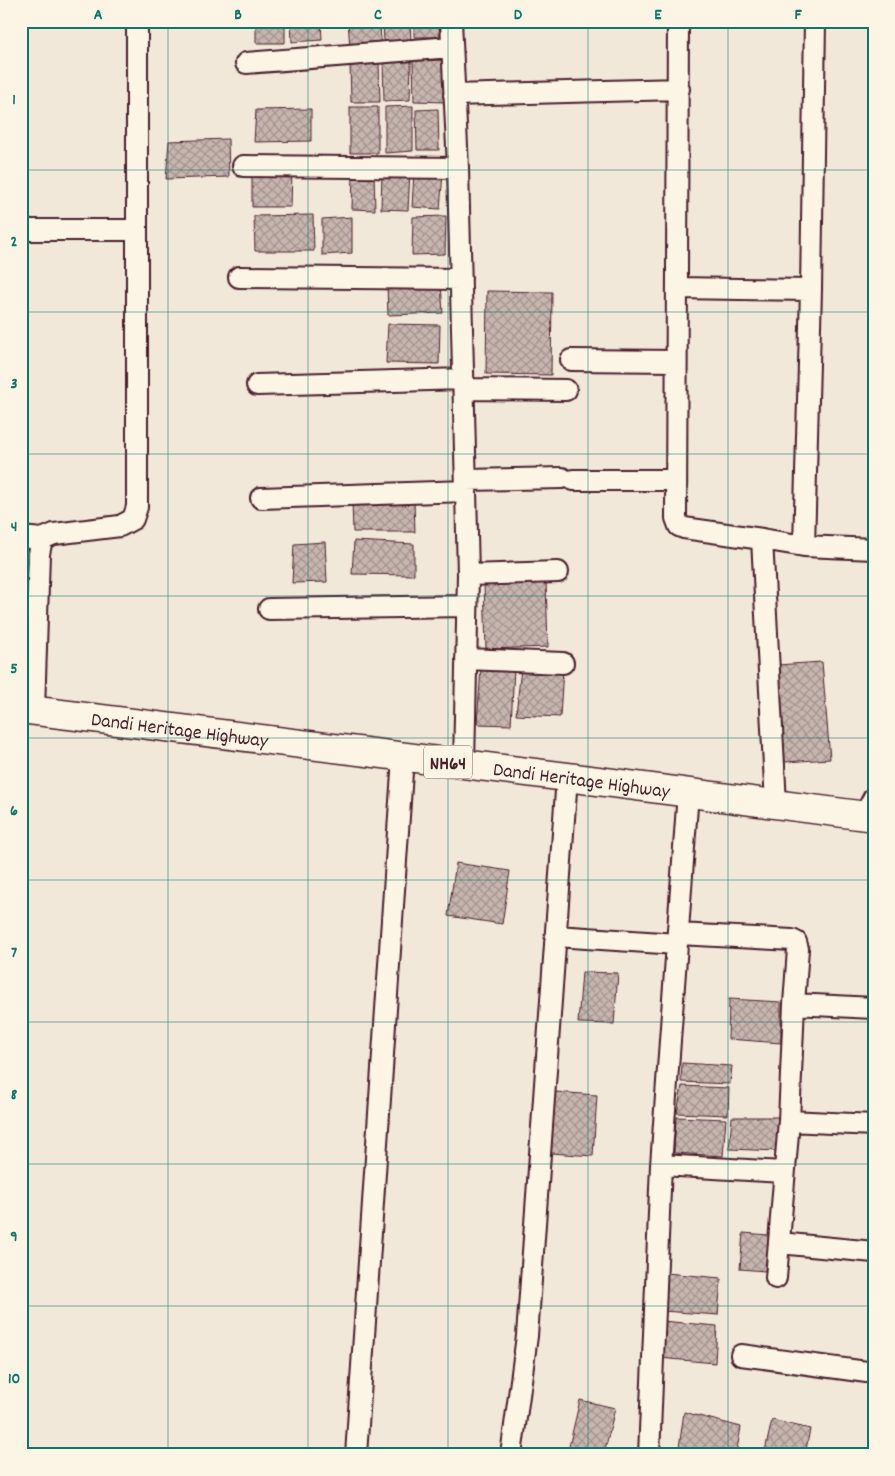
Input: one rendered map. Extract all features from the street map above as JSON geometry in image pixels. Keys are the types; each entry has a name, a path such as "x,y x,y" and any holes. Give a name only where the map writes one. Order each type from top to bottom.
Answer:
{"highway":[{"name":"Dandi Heritage Highway","path":"28,710 776,804 870,810"}],"street":[{"path":"21,537 42,539 54,534 120,526 133,519 136,507 137,21"},
{"path":"451,21 458,168 468,575 464,764"},
{"path":"678,21 676,518 679,526 804,546 874,549"},
{"path":"804,546 811,290 815,21"},
{"path":"246,63 452,47"},
{"path":"454,95 679,89"},
{"path":"243,166 458,168"},
{"path":"21,230 137,230"},
{"path":"239,277 461,279"},
{"path":"677,288 811,290"},
{"path":"571,360 676,361"},
{"path":"257,385 463,384 566,390"},
{"path":"261,498 568,479 676,480"},
{"path":"28,710 39,554 42,539"},
{"path":"762,539 776,804"},
{"path":"468,575 558,572"},
{"path":"268,609 467,606"},
{"path":"466,659 563,663"},
{"path":"356,1455 402,757"},
{"path":"510,1455 527,1336 568,777"},
{"path":"650,1455 661,1165 688,792"},
{"path":"556,936 792,940 796,942 798,949 788,1120 776,1278"},
{"path":"794,1004 874,1008"},
{"path":"788,1120 874,1125"},
{"path":"661,1165 784,1172"},
{"path":"779,1243 874,1252"},
{"path":"741,1355 874,1373"}],"building":[{"path":"256,21 285,21 285,43 256,43"},
{"path":"291,21 321,21 322,40 292,42"},
{"path":"348,21 380,21 381,45 350,48"},
{"path":"383,21 410,21 411,42 384,42"},
{"path":"414,21 440,21 439,37 414,37"},
{"path":"443,60 444,102 414,101 413,61"},
{"path":"379,61 380,102 351,102 350,64"},
{"path":"383,61 411,61 410,100 384,101"},
{"path":"413,106 413,151 385,153 385,107"},
{"path":"350,107 378,107 378,153 350,153"},
{"path":"311,109 311,141 254,142 256,110"},
{"path":"438,109 439,150 417,150 416,110"},
{"path":"228,139 229,177 166,179 169,141"},
{"path":"292,171 291,207 252,207 252,173"},
{"path":"410,171 408,210 381,209 382,172"},
{"path":"353,172 374,172 375,210 352,209"},
{"path":"414,172 443,173 440,209 412,207"},
{"path":"313,215 314,251 255,251 254,216"},
{"path":"446,216 445,254 412,255 413,217"},
{"path":"352,217 352,253 322,255 322,219"},
{"path":"441,284 443,313 388,315 387,286"},
{"path":"487,291 552,292 551,375 486,374"},
{"path":"388,324 440,325 439,364 386,363"},
{"path":"414,500 415,532 353,532 352,501"},
{"path":"354,541 414,544 414,575 352,574"},
{"path":"325,542 327,582 292,583 294,544"},
{"path":"546,580 548,647 486,649 484,582"},
{"path":"822,662 830,759 785,762 777,665"},
{"path":"481,668 514,668 511,725 477,724"},
{"path":"521,668 563,668 560,717 516,715"},
{"path":"456,863 510,871 502,924 448,916"},
{"path":"582,972 618,973 614,1024 578,1023"},
{"path":"729,999 781,1002 781,1043 728,1039"},
{"path":"682,1063 732,1066 730,1084 681,1082"},
{"path":"682,1086 729,1088 728,1115 677,1113"},
{"path":"555,1092 597,1095 593,1156 551,1153"},
{"path":"676,1117 726,1119 723,1156 674,1153"},
{"path":"732,1117 781,1117 778,1151 729,1149"},
{"path":"743,1233 769,1235 765,1271 740,1269"},
{"path":"666,1273 721,1278 718,1315 663,1311"},
{"path":"662,1321 717,1326 715,1363 659,1358"},
{"path":"580,1400 615,1408 604,1455 581,1455 568,1451"},
{"path":"684,1412 741,1427 736,1455 678,1455"},
{"path":"772,1420 810,1429 805,1455 764,1455"}]}
